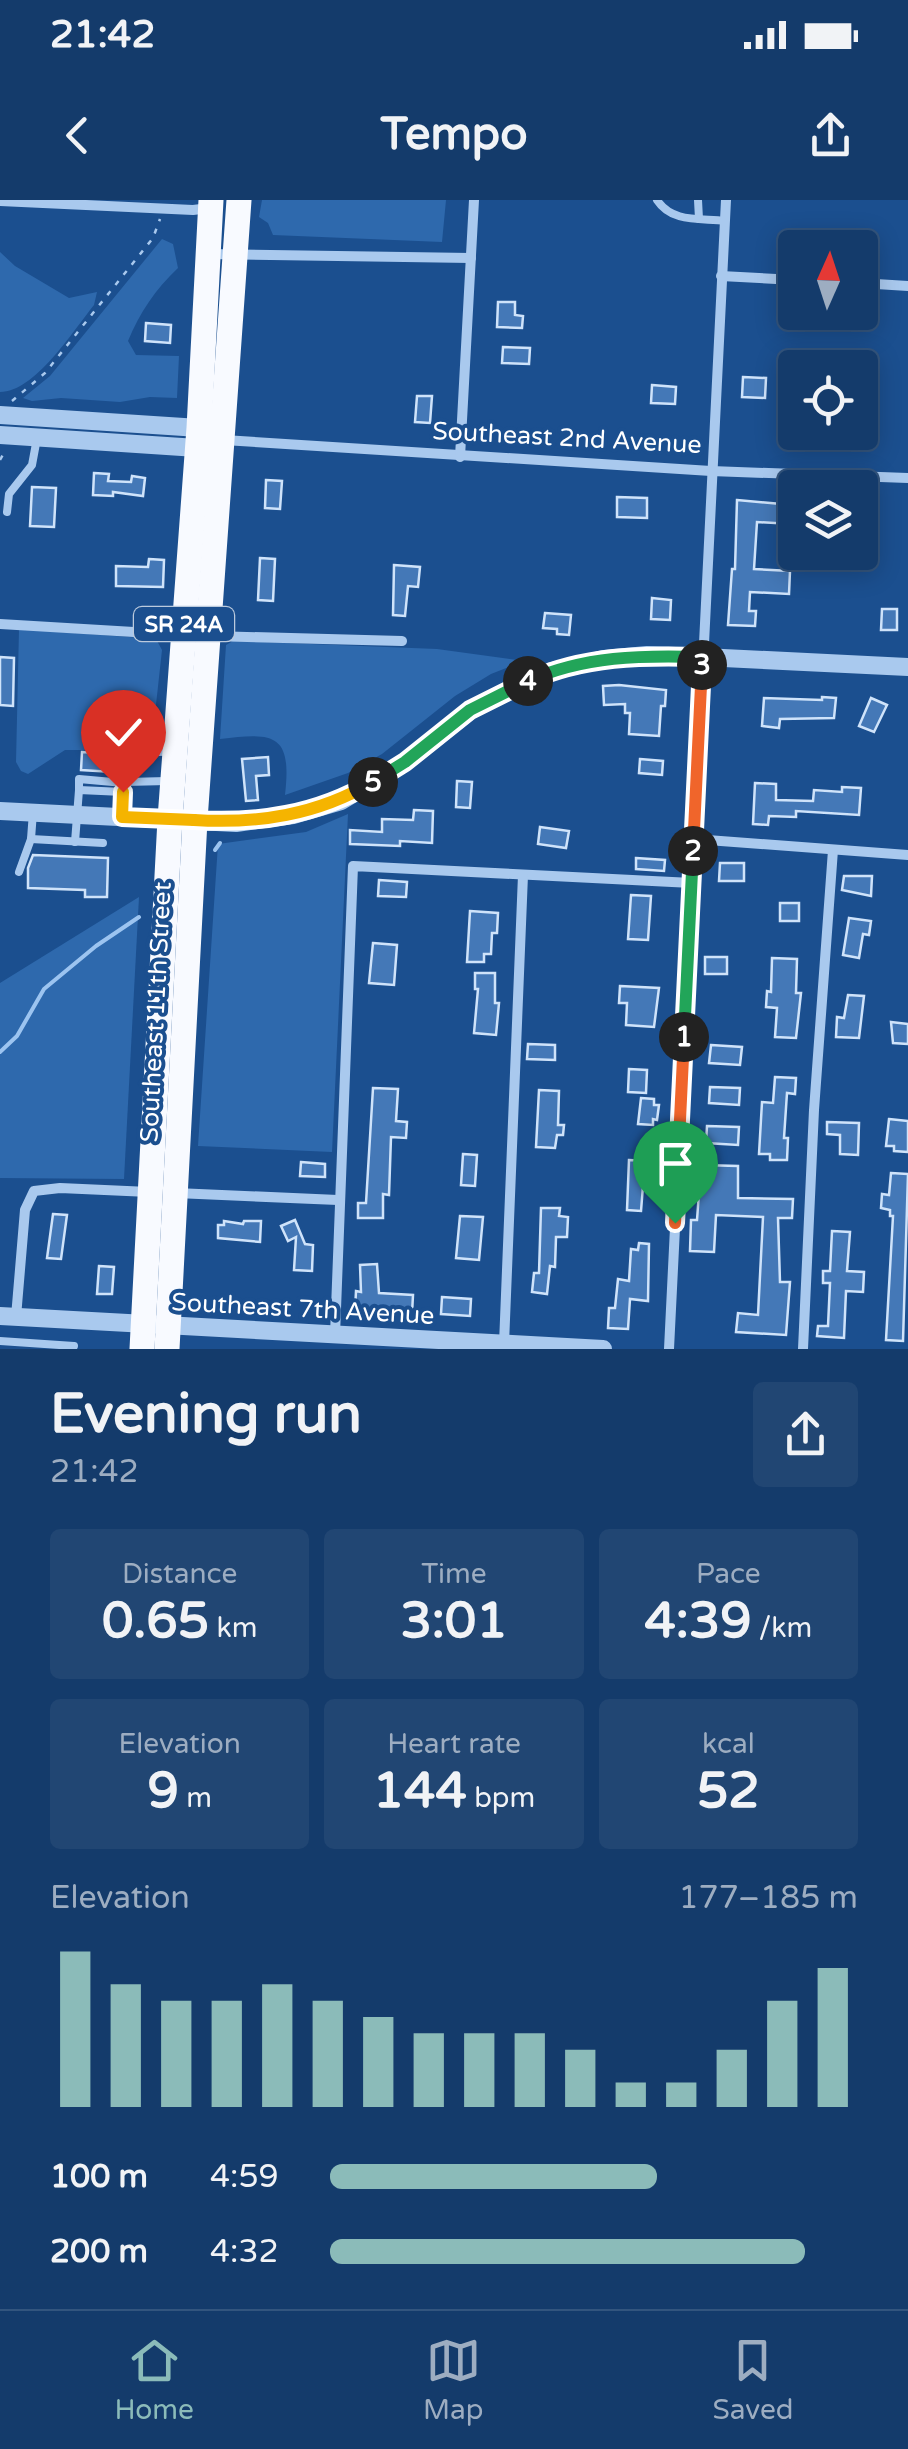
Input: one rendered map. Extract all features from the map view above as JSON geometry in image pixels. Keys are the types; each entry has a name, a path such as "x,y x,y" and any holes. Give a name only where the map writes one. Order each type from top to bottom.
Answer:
{"highway":[{"name":"Southeast 11th Street","path":"155,1337 196,635 198,438 220,255 239,200"},
{"name":"Southeast 11th Street","path":"183,820 173,781 175,753 223,440 220,255 210,204"}],"street":[{"path":"0,200 119,203 193,210 210,204"},
{"path":"460,457 474,200"},
{"path":"669,1349 726,200"},
{"path":"220,255 471,258"},
{"path":"721,276 778,279"},
{"path":"878,284 908,286"},
{"name":"Southeast 2nd Avenue","path":"6,410 223,440 711,471 908,478"},
{"name":"Southeast 2nd Avenue","path":"3,440 198,438"},
{"path":"0,624 402,641"},
{"path":"0,811 236,822 294,815 341,800 389,772 470,710 548,672 604,659 702,657 908,667"},
{"path":"694,839 908,855"},
{"path":"803,1349 814,1110 834,850"},
{"path":"342,1342 338,1200 353,866 692,883"},
{"path":"504,1344 523,875"},
{"path":"8,1317 25,1210 34,1192 60,1188 338,1200"},
{"name":"Southeast 7th Avenue","path":"8,1317 49,1319 155,1337 604,1349"}],"lane":[{"path":"657,200 664,211 687,219 725,221"},
{"path":"698,200 699,218"},
{"path":"7,512 9,494 32,466 38,438"},
{"path":"122,817 124,782 137,759 157,752 175,753"},
{"path":"75,842 79,779 173,781"},
{"path":"78,790 123,792"},
{"path":"19,872 31,839 32,812"},
{"path":"31,839 104,843"},
{"path":"48,1344 49,1319"},
{"path":"0,1340 74,1346"}],"path":[{"path":"6,410 15,395 45,373 152,238"},
{"path":"0,460 3,440"}],"shaded area":[{"path":"262,200 446,200 442,242 273,235 268,223 259,217"},
{"path":"162,239 173,244 178,268 149,302 128,341 136,355 179,356 177,398 120,402 23,398 50,376"},
{"path":"0,252 15,266 69,298 97,292 94,305 40,371 27,382 0,392"},
{"path":"19,629 156,639 162,650 152,741 117,750 65,750 28,774 21,771 16,762"},
{"path":"233,641 437,649 524,661 491,674 455,696 382,754 348,773 285,795 286,760 276,742 254,736 220,739 226,645"},
{"path":"348,814 332,1152 198,1146 218,844 306,832"},
{"path":"139,897 124,1179 0,1178 0,983"}],"building":[{"path":"498,302 515,302 515,315 523,316 522,328 497,327"},
{"path":"146,323 171,325 170,343 145,341"},
{"path":"503,347 530,348 529,364 502,363"},
{"path":"743,377 766,378 765,398 742,397"},
{"path":"652,385 676,387 675,404 651,403"},
{"path":"417,396 432,396 430,423 415,422"},
{"path":"94,473 109,474 108,481 131,482 132,476 145,478 143,496 113,492 113,496 93,495"},
{"path":"266,480 282,481 280,509 265,508"},
{"path":"32,487 56,488 54,527 30,526"},
{"path":"617,497 647,498 647,518 617,517"},
{"path":"737,500 778,504 778,523 757,522 754,569 790,571 789,594 750,592 749,611 756,611 755,626 728,625"},
{"path":"260,558 275,559 273,601 258,600"},
{"path":"149,559 164,560 163,587 116,586 116,566 148,567"},
{"path":"394,565 420,567 418,587 408,586 405,616 393,615"},
{"path":"652,598 671,600 670,620 651,619"},
{"path":"882,609 897,609 897,630 881,630"},
{"path":"545,613 571,615 569,635 543,628"},
{"path":"0,657 14,658 13,706 0,705"},
{"path":"603,686 666,690 659,736 629,734 630,713 625,713 625,704 604,705"},
{"path":"764,698 836,698 834,718 780,719 779,728 762,726"},
{"path":"871,698 887,705 874,732 859,726"},
{"path":"82,752 115,754 113,772 81,770"},
{"path":"268,757 269,775 256,776 258,800 246,801 242,759"},
{"path":"640,759 663,761 662,775 639,773"},
{"path":"457,781 472,782 470,808 456,807"},
{"path":"755,783 776,784 776,800 813,801 814,790 842,792 842,787 861,788 859,815 796,811 796,817 769,816 768,825 753,824"},
{"path":"414,810 433,811 432,843 350,844 350,830 382,832 382,819 413,820"},
{"path":"540,827 569,831 566,848 538,844"},
{"path":"33,855 108,858 107,897 85,897 85,890 28,888"},
{"path":"636,858 665,860 664,871 636,869"},
{"path":"720,863 744,863 744,881 719,881"},
{"path":"844,876 872,876 871,896 842,890"},
{"path":"379,880 407,882 406,897 378,896"},
{"path":"631,895 651,896 648,940 628,939"},
{"path":"780,903 799,903 799,921 780,921"},
{"path":"470,911 498,913 491,954 484,954 484,962 467,962"},
{"path":"849,918 871,921 869,935 863,934 859,958 843,955"},
{"path":"373,943 397,945 394,985 369,983"},
{"path":"705,957 727,957 727,974 705,974"},
{"path":"772,958 797,959 796,993 801,993 796,1038 775,1037 777,1008 766,1007 767,991 771,992"},
{"path":"475,973 495,973 495,1003 499,1003 496,1035 474,1033 478,989"},
{"path":"620,986 659,988 654,1027 626,1025 627,1003 619,1003"},
{"path":"848,995 864,996 859,1038 836,1037 837,1017 844,1018"},
{"path":"891,1022 908,1024 908,1044 893,1043"},
{"path":"528,1044 555,1045 555,1060 527,1059"},
{"path":"711,1045 742,1047 740,1065 709,1063"},
{"path":"629,1069 647,1070 646,1093 628,1092"},
{"path":"775,1077 796,1078 795,1094 787,1093 787,1160 770,1160 770,1154 759,1154 762,1102 773,1103"},
{"path":"710,1087 740,1088 739,1105 709,1103"},
{"path":"373,1088 398,1089 396,1121 407,1122 406,1138 391,1137 389,1195 383,1194 383,1218 358,1218 358,1203 366,1203"},
{"path":"539,1090 559,1091 558,1125 564,1125 555,1148 536,1147"},
{"path":"641,1098 654,1099 654,1105 659,1105 653,1125 638,1124"},
{"path":"889,1119 908,1121 908,1152 886,1146"},
{"path":"827,1122 859,1123 858,1155 840,1154 840,1135 827,1134"},
{"path":"707,1126 739,1127 738,1145 706,1143"},
{"path":"463,1154 477,1155 475,1186 461,1185"},
{"path":"629,1160 645,1161 641,1211 627,1210"},
{"path":"301,1162 325,1164 325,1177 300,1176"},
{"path":"701,1165 738,1166 738,1198 793,1199 792,1218 778,1218 780,1282 790,1282 786,1335 736,1332 738,1313 758,1315 763,1217 716,1215 714,1252 690,1251 691,1220 697,1220"},
{"path":"891,1173 908,1174 903,1341 886,1340 893,1216 890,1210 881,1208 882,1194 889,1195"},
{"path":"541,1208 560,1208 559,1216 568,1217 567,1237 556,1237 555,1267 550,1266 547,1294 532,1292 534,1273 539,1273"},
{"path":"53,1214 67,1215 61,1259 47,1258"},
{"path":"460,1216 483,1217 479,1260 456,1258"},
{"path":"295,1220 305,1244 313,1245 312,1271 294,1270 296,1237 288,1241 281,1226"},
{"path":"224,1221 261,1221 260,1242 218,1238 218,1225 224,1225"},
{"path":"832,1231 850,1232 847,1271 864,1272 863,1292 846,1291 844,1338 817,1336 818,1326 828,1326 830,1283 823,1283 823,1271 830,1271"},
{"path":"639,1243 649,1244 648,1301 630,1299 628,1329 608,1328 609,1308 615,1308 618,1279 629,1281 631,1249 638,1250"},
{"path":"377,1264 379,1293 413,1295 412,1314 355,1311 356,1291 361,1292 360,1265"},
{"path":"99,1266 114,1267 112,1294 97,1294"},
{"path":"442,1297 471,1299 470,1316 441,1314"}],"waterway":[{"path":"215,850 220,843"},
{"path":"0,1052 17,1036 44,989 139,917"}],"route":[{"path":"123,792 122,817 236,822 294,815 341,800 405,762 470,710 548,672 604,659 702,657 675,1223"}]}
